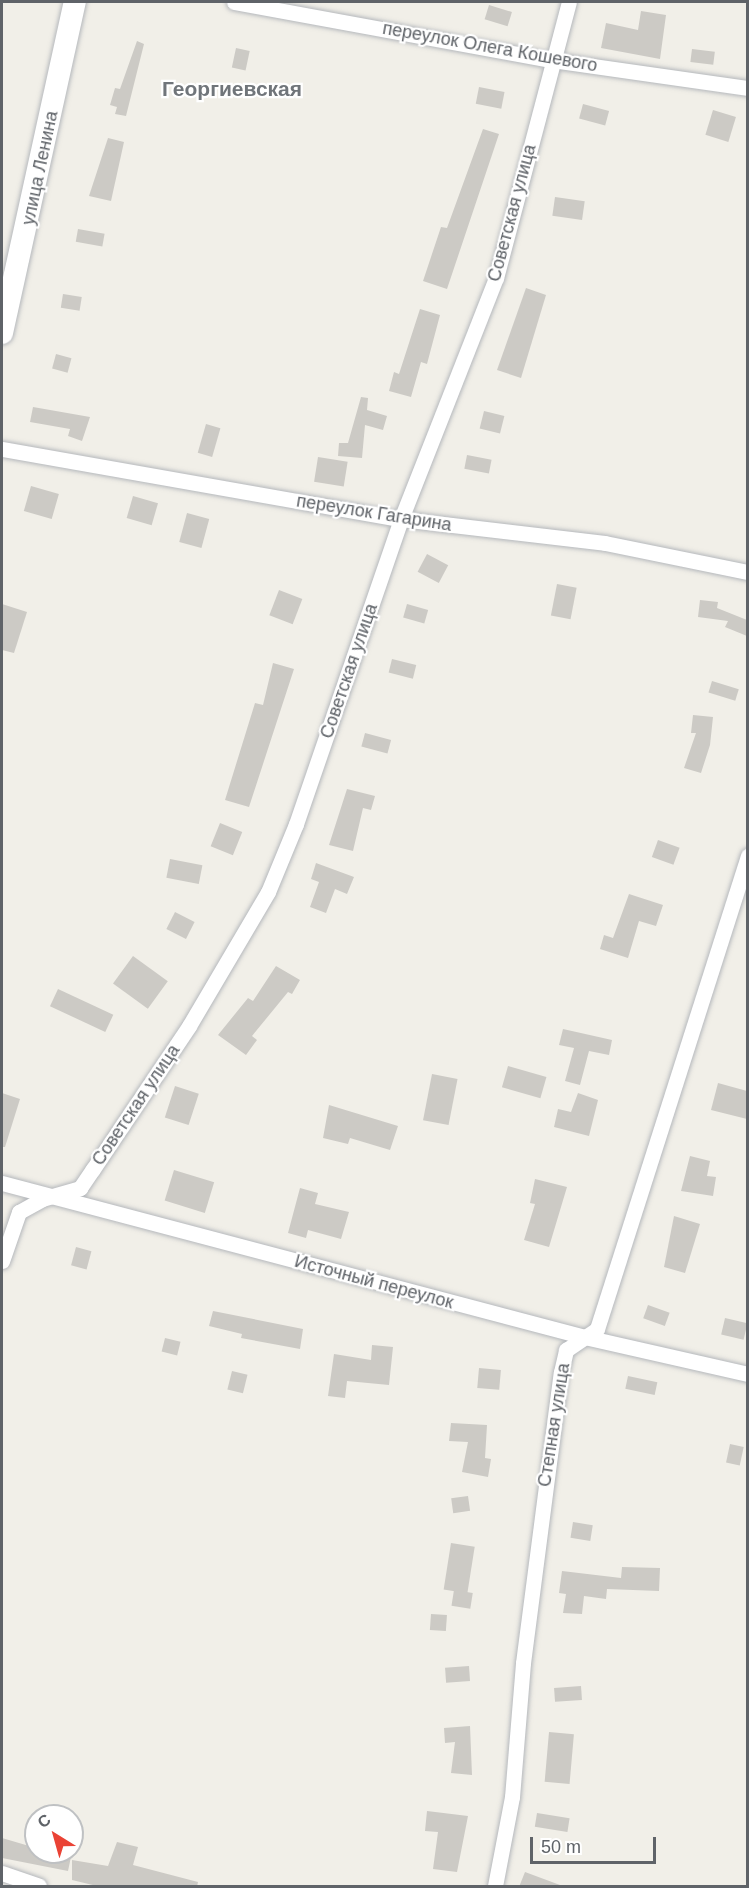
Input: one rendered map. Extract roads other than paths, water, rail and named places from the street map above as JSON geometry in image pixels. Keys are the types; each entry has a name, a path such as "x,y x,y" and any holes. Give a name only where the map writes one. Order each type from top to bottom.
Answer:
{"street":[{"name":"улица Ленина","path":"2,333 75,2"},
{"name":"переулок Олега Кошевого","path":"234,2 551,60 747,88"},
{"name":"Советская улица","path":"2,1261 19,1212 42,1199 59,1196 80,1188 189,1026 268,892 297,824 401,519 496,278 551,60 569,2"},
{"name":"переулок Гагарина","path":"2,449 401,519 605,543 747,572"},
{"name":"Степная улица","path":"495,1887 512,1797 523,1663 561,1372 566,1350 597,1329 747,856"},
{"name":"Источный переулок","path":"2,1183 59,1196 585,1337 747,1374"},
{"path":"2,1873 39,1887"}],"district":[{"name":"Георгиевская","path":"232,89"}]}
